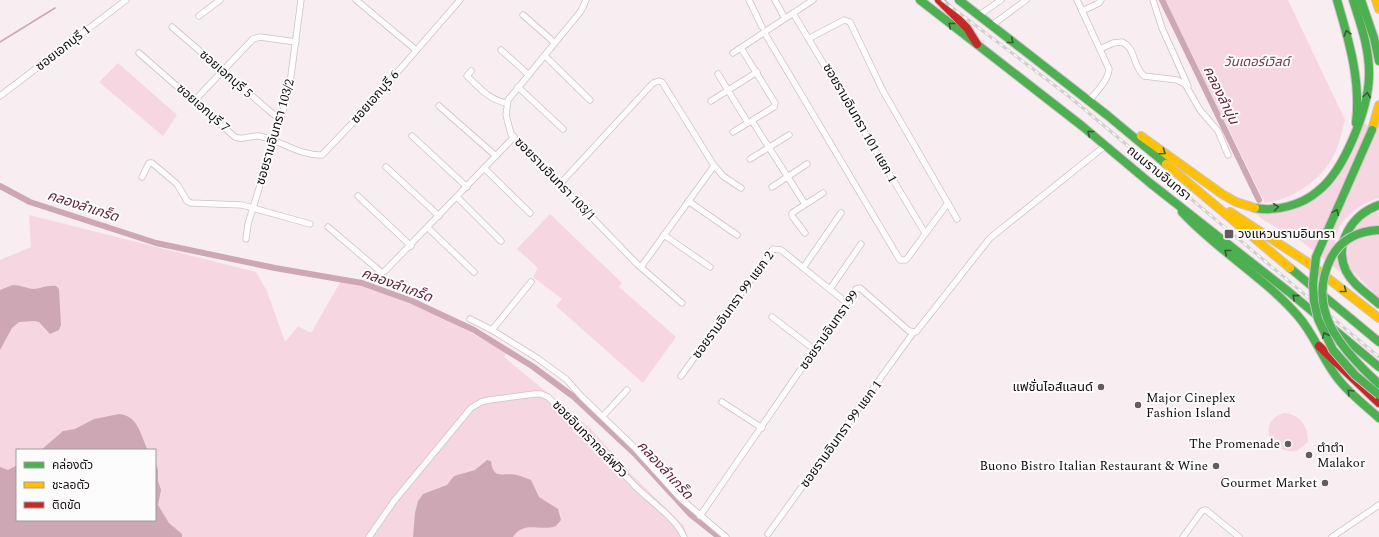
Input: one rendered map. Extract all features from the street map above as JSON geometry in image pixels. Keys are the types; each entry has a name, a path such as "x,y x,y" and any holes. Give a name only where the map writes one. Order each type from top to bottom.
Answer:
{"main road":[{"name":"ถนนรามอินทรา","path":"920,0 1106,145 1175,202 1290,292 1379,367"},
{"path":"939,0 966,28 980,48"},
{"name":"ถนนรามอินทรา","path":"959,0 1107,115 1379,342"},
{"path":"1337,0 1350,40 1356,71 1358,112 1354,132"},
{"path":"1107,115 1146,140 1221,193 1250,207 1258,209 1276,208 1291,205 1307,199 1320,191 1330,180 1339,166 1366,102 1369,73 1366,38 1353,0"},
{"path":"1361,0 1374,38 1379,61"},
{"path":"1376,0 1379,9"},
{"path":"1379,105 1372,130 1316,257 1313,284 1314,301 1318,319 1333,350 1355,374 1379,395"},
{"path":"1207,199 1251,224 1299,255 1379,318"},
{"path":"1175,202 1194,225 1288,305 1302,321 1339,380 1379,418"},
{"path":"1379,205 1366,210 1358,216 1346,234 1342,250 1343,260 1351,278 1379,304"},
{"path":"1379,230 1360,233 1343,242 1329,260 1324,271 1322,289 1323,305 1332,332 1354,361 1379,384"},
{"path":"1319,346 1354,381 1379,403"}],"street":[{"name":"ซอยเอกบุรี 1","path":"0,96 126,0"},
{"path":"199,16 220,0"},
{"name":"ซอยรามอินทรา 103/2","path":"246,239 254,207 289,91 301,0"},
{"path":"356,0 416,50"},
{"name":"ซอยเอกบุรี 6","path":"274,142 315,155 325,153 460,0"},
{"path":"471,71 467,76 486,94 496,101 507,103 518,87 581,11 586,0"},
{"path":"749,0 763,30 900,260 906,260 948,203"},
{"path":"775,0 783,15"},
{"path":"733,53 763,30 794,13 813,0"},
{"path":"978,16 1001,0"},
{"path":"991,26 1026,0"},
{"path":"1077,0 1109,72 1100,88 1089,101"},
{"path":"1082,11 1099,3 1101,0"},
{"path":"1153,0 1162,28 1188,87 1200,110 1218,131 1228,155"},
{"name":"ซอยรามอินทรา 101 แยก 1","path":"794,13 925,233"},
{"path":"523,15 555,43"},
{"path":"810,38 844,20 850,22 883,91 957,219"},
{"name":"ซอยเอกบุรี 5","path":"172,27 222,71 281,119"},
{"path":"194,101 248,43 257,37 296,42"},
{"path":"1100,49 1122,42 1130,47 1136,67 1144,76 1177,80 1188,87"},
{"path":"733,132 774,107 775,103 741,48"},
{"path":"501,50 529,75"},
{"name":"ซอยเอกบุรี 7","path":"139,53 238,138 245,139 257,136 274,142"},
{"path":"545,56 590,100"},
{"path":"711,101 757,72"},
{"path":"718,74 806,204"},
{"path":"560,184 656,81 662,82 714,166 723,176 741,188"},
{"path":"518,87 563,129"},
{"name":"ซอยรามอินทรา 103/1","path":"507,103 506,114 511,134 641,267 682,303"},
{"path":"440,106 496,156"},
{"path":"750,159 789,135"},
{"path":"412,136 467,187"},
{"path":"328,227 381,272 387,271 514,137"},
{"path":"913,333 990,238 1106,145"},
{"path":"142,177 149,163 152,163 177,184 187,201 191,203 242,205 254,207 310,224"},
{"path":"772,186 806,164"},
{"path":"641,267 714,166"},
{"path":"386,167 439,216"},
{"path":"484,168 530,213"},
{"path":"805,233 792,214 823,193"},
{"path":"358,196 411,246"},
{"path":"457,197 501,241"},
{"path":"688,201 737,236"},
{"path":"803,268 841,213"},
{"path":"428,228 474,272"},
{"path":"664,235 710,267"},
{"path":"830,289 861,244"},
{"name":"ซอยรามอินทรา 99 แยก 2","path":"681,376 773,249 781,250 846,303"},
{"path":"492,330 531,282"},
{"name":"ซอยรามอินทรา 99","path":"700,516 762,428 856,289 860,288 913,333"},
{"path":"772,317 815,350"},
{"path":"470,319 492,330 556,371 603,416 700,516 726,537"},
{"name":"ซอยรามอินทรา 99 แยก 1","path":"768,534 913,333"},
{"path":"603,416 627,390"},
{"name":"ซอยอินทรากอล์ฟวิว","path":"369,537 394,501 471,408 481,402 489,400 534,394 541,394 548,397 678,528 684,537"},
{"path":"722,402 762,428"},
{"path":"1332,537 1379,505"},
{"path":"1183,537 1202,511 1206,510 1238,537"}],"green space":[{"name":"วันเดอร์เวิลด์","path":"1165,0 1288,0 1345,120 1340,141 1335,153 1330,162 1315,179 1297,192 1276,201 1265,203"},
{"path":"118,63 177,115 163,136 99,82"},
{"path":"1379,114 1379,198 1356,209 1344,220 1340,227 1335,246 1340,272 1301,241 1263,220 1255,213 1321,194 1363,122 1373,130"},
{"path":"1375,212 1379,212 1379,298 1351,270 1345,252 1350,233 1361,218"},
{"path":"550,214 622,283 619,287 676,337 643,383 556,306 562,299 533,277 538,268 517,249"},
{"path":"29,215 256,272 267,291 285,342 298,326 311,333 341,281 362,286 405,301 468,331 507,352 504,357 592,430 625,468 684,526 687,537 0,537 0,260 31,247"},
{"path":"1284,413 1299,418 1305,426 1308,442 1297,451 1287,451 1279,448 1273,443 1270,436 1268,430 1270,423 1275,417"}],"shaded area":[{"path":"13,285 33,289 56,286 59,289 61,325 59,330 50,334 39,322 19,322 12,328 0,350 0,290"},
{"path":"119,414 131,418 138,427 148,449 42,449 63,431 75,429 94,419"},
{"path":"487,460 491,461 494,471 497,473 518,475 531,480 539,497 558,509 561,520 556,526 522,529 513,537 413,537 415,513 418,501 423,494 447,485 454,476 475,470"},
{"path":"156,465 158,470 158,481 161,490 158,505 169,523 182,534 182,537 0,537 0,467 8,470 16,466 16,521 156,521"}],"waterway":[{"name":"คลองลำนุ่น","path":"1162,0 1259,200"},
{"path":"0,42 55,8"},
{"name":"คลองลำเกร็ด","path":"0,186 30,202 156,243 275,268 362,283 412,301 474,330 532,366 574,397 635,454 691,515 719,537"}],"railway":[{"path":"942,0 1071,98 1379,357"}],"traffic: fast":[{"path":"920,0 1082,126 1150,183 1289,292 1379,367"},
{"path":"959,0 1107,115 1166,164"},
{"path":"1337,0 1353,61 1357,91 1356,123"},
{"path":"1255,208 1280,208 1297,204 1312,196 1328,182 1337,169 1353,139 1368,91 1369,77 1366,47 1362,28 1353,0"},
{"path":"1361,0 1374,38 1379,61"},
{"path":"1372,130 1316,257 1313,284 1314,301 1318,319 1333,350 1355,375 1379,395"},
{"path":"1379,205 1361,215 1354,222 1344,240 1342,250 1343,260 1349,276 1379,304"},
{"path":"1182,212 1210,239 1256,276 1285,302 1304,323 1333,373 1353,395 1379,418"},
{"path":"1379,230 1364,232 1351,237 1335,251 1324,277 1322,295 1325,312 1331,328 1352,357 1379,384"},
{"path":"1290,268 1379,342"}],"traffic: slow":[{"path":"1376,0 1379,9"},
{"path":"1372,130 1379,105"},
{"path":"1141,136 1222,194 1236,202 1255,208"},
{"path":"1166,164 1290,268"},
{"path":"1230,212 1307,262 1379,318"}],"traffic: jam":[{"path":"939,0 967,28 977,44"},
{"path":"1319,346 1379,403"}],"place":[{"name":"วงแหวนรามอินทรา","path":"1229,234"},
{"name":"แฟชั่นไอส์แลนด์","path":"1101,387"},
{"name":"Major Cineplex Fashion Island","path":"1138,405"},
{"name":"The Promenade","path":"1288,444"},
{"name":"ตำตำ Malakor","path":"1309,455"},
{"name":"Buono Bistro Italian Restaurant & Wine","path":"1216,466"},
{"name":"Gourmet Market","path":"1325,483"}]}
